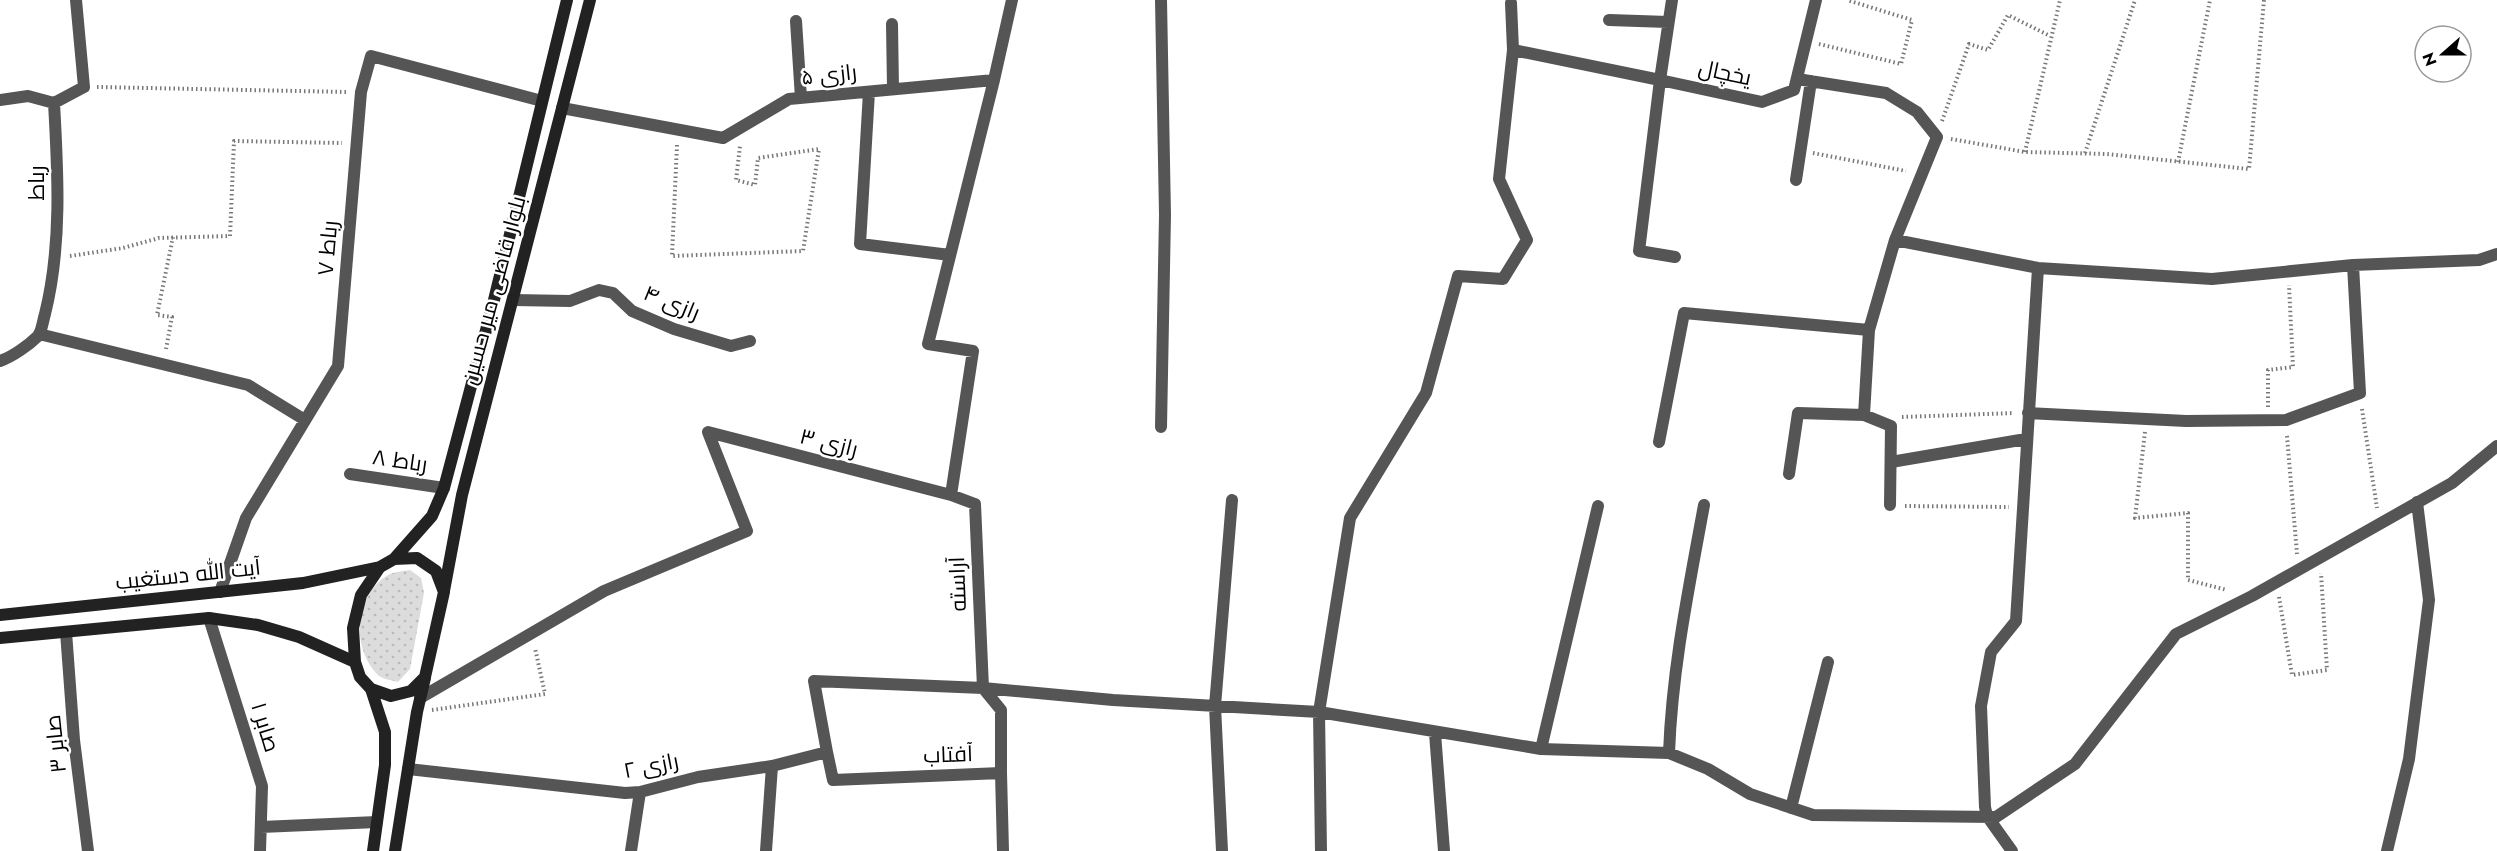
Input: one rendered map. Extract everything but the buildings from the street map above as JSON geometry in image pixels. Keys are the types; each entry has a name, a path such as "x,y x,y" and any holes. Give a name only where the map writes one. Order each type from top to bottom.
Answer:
{"main road":[{"name":"بلوار قاضی میر حسین","path":"394,559 432,516 444,488 494,300 567,0"},
{"name":"بلوار قاضی میر حسین","path":"444,592 462,495 590,0"},
{"path":"373,851 386,765 385,732 371,689 360,677 355,662 353,628 361,595 380,567 394,559 417,558 436,571 444,592 417,712 394,851"},
{"name":"آیت الله دستغیب","path":"0,615 303,583 380,567"},
{"name":"آیت الله دستغیب","path":"0,638 210,618 258,625 299,637 355,662"},
{"path":"371,689 391,696 411,691 425,677"}],"street":[{"path":"0,100 28,96 54,103 84,87 76,0"},
{"path":"951,495 973,351 928,344 1012,0"},
{"path":"1161,0 1164,215 1161,427"},
{"path":"1672,0 1639,251 1675,257"},
{"path":"1816,0 1797,79 1886,93 1917,112 1936,136 1895,240 1869,330 1868,417"},
{"path":"1321,851 1318,712 1350,518 1426,393 1458,276 1503,279 1527,240 1499,179 1513,50 1507,1"},
{"path":"1609,20 1668,22"},
{"path":"796,21 801,98"},
{"path":"892,24 893,89"},
{"name":"یخچال","path":"1513,50 1762,102 1794,90 1797,79"},
{"name":"رباط ۷","path":"220,592 246,518 338,366 361,92 371,56 542,101"},
{"name":"رازی ۵","path":"562,108 723,138 789,99 994,80"},
{"path":"1796,180 1811,81"},
{"path":"869,92 860,244 950,255"},
{"name":"رباط","path":"39,334 50,294 53,259 58,170 54,103"},
{"path":"1895,240 2038,268 2212,279 2353,265 2479,260 2497,254"},
{"path":"2028,413 2147,419 2286,420 2360,393 2353,265"},
{"path":"2012,851 1987,816 1981,706 1991,652 2016,621 2021,508 2038,268"},
{"name":"رازی ۴","path":"513,300 570,301 599,291 613,293 632,311 674,329 731,346 750,341"},
{"path":"1659,442 1684,313 1869,330"},
{"path":"0,361 39,334 248,385 305,420"},
{"path":"1789,474 1798,413 1868,417 1891,426 1890,505"},
{"name":"رازی ۳","path":"420,698 604,591 747,531 708,432 951,495"},
{"path":"1890,462 2026,439"},
{"path":"827,752 814,681 983,688 1318,712 1541,749 1669,753 1708,769 1750,794 1813,815 1996,817 2019,804 2075,764 2176,634 2252,596 2452,483 2497,446"},
{"name":"رباط ۸","path":"351,474 444,488"},
{"name":"آراسته","path":"951,495 975,504 983,688"},
{"path":"1222,851 1215,706 1232,500"},
{"path":"2387,851 2409,759 2428,600 2417,502"},
{"path":"1669,753 1671,707 1681,635 1704,505"},
{"path":"1541,749 1598,506"},
{"name":"صابر ۱","path":"210,618 262,786 260,851"},
{"name":"صابر ۳","path":"66,632 74,740 88,851"},
{"path":"1791,808 1828,663"},
{"name":"آفتاب","path":"827,752 833,780 1001,773 1001,710 983,688"},
{"path":"1435,732 1444,851"},
{"name":"رازی ۲","path":"408,769 508,782 640,792 698,777 772,766 827,752"},
{"path":"766,851 772,766"},
{"path":"1001,773 1003,851"},
{"path":"631,851 640,792"},
{"path":"261,826 377,822"}],"path":[{"path":"1807,41 1901,64 1912,20 1847,0"},
{"path":"2025,152 2060,0"},
{"path":"2085,153 2135,0"},
{"path":"2178,162 2210,0"},
{"path":"2050,36 2008,15 1988,50 1969,44 1936,136 2025,152 2085,153 2249,169 2264,0"},
{"path":"84,87 361,92"},
{"path":"678,129 672,256 803,251 819,149 758,158 755,185 736,180 742,126"},
{"path":"53,259 173,237 230,236 234,141 357,143"},
{"path":"1801,151 1922,174"},
{"path":"163,364 172,317 157,315 173,237"},
{"path":"2268,420 2268,370 2293,367 2289,271"},
{"path":"2360,393 2380,524"},
{"path":"1868,417 2028,413"},
{"path":"2147,419 2135,518 2188,513 2188,580 2252,596"},
{"path":"2286,420 2298,570"},
{"path":"1890,505 2021,508"},
{"path":"2277,582 2292,675 2327,670 2320,557"},
{"path":"417,712 545,694 532,633"}],"shaded area":[{"path":"410,570 421,578 424,593 410,669 398,682 379,676 369,663 363,650 360,622 368,595 377,584 390,574"}]}
